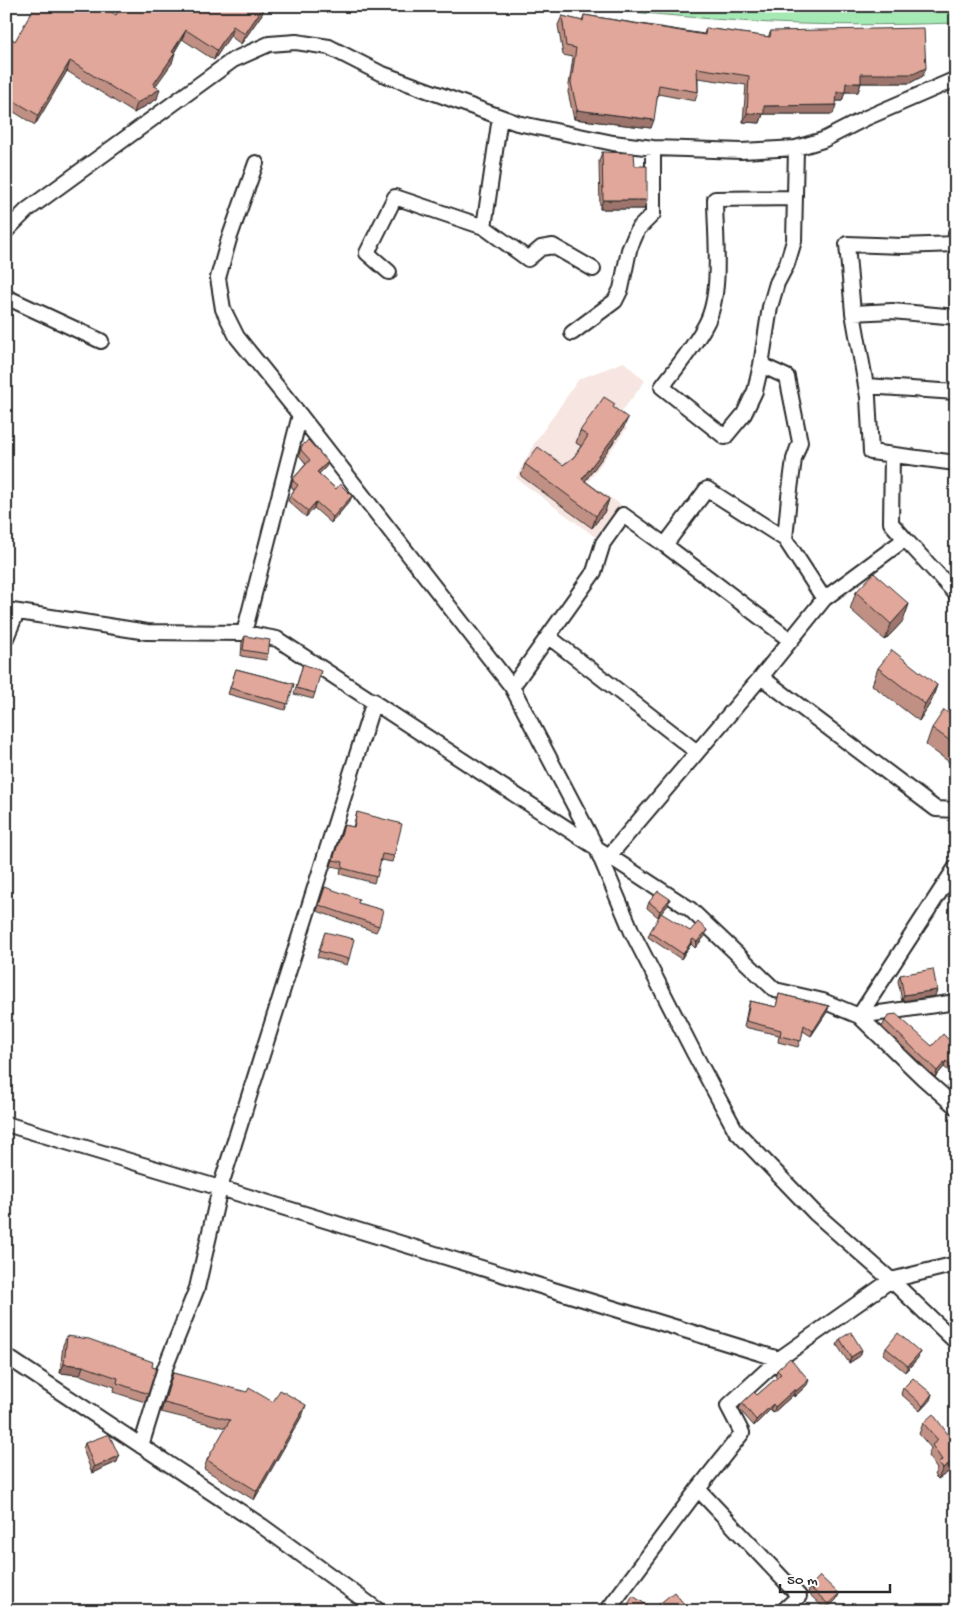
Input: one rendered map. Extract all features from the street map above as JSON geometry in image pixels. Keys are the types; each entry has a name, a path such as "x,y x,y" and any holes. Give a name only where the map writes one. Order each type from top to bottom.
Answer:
{"street":[{"path":"6,230 27,210 233,60 268,44 296,42 329,47 380,73 517,123 614,143 654,148 741,151 796,148 823,140 866,118 956,79"},
{"path":"484,227 500,117"},
{"path":"572,333 615,301 621,289 629,250 638,230 653,214 654,148"},
{"path":"795,198 715,199 715,301 707,324 662,387 725,437 744,414 755,390 770,307 778,283 788,264 794,241 795,198 796,148"},
{"path":"256,164 229,239 218,278 223,309 237,337 300,414 512,687 596,847 632,932 694,1054 736,1131 815,1213 891,1280 956,1342"},
{"path":"389,272 367,253 395,197 484,227 528,259 541,248 553,246 593,269"},
{"path":"956,234 956,244 902,246 847,244 853,312 866,386 871,452 956,463"},
{"path":"6,297 101,341"},
{"path":"853,312 892,311 956,317"},
{"path":"761,365 787,377 800,442 793,469 785,540"},
{"path":"866,386 956,392"},
{"path":"244,633 300,414"},
{"path":"892,455 892,523 905,539 954,588"},
{"path":"666,545 707,489 785,540 824,599"},
{"path":"512,687 594,572 603,543 623,515 666,545 790,640"},
{"path":"609,856 761,678 824,599 905,539"},
{"path":"6,638 12,611 148,632 244,633 277,639 690,909 775,990 823,1001 859,1016 956,1107"},
{"path":"549,637 697,752"},
{"path":"761,678 936,809 956,810"},
{"path":"141,1446 165,1368 198,1288 220,1188 374,701"},
{"path":"859,1016 956,867"},
{"path":"859,1016 956,1002"},
{"path":"6,1124 779,1359"},
{"path":"608,1611 698,1488 742,1433 728,1406 779,1359 891,1280 956,1264"},
{"path":"6,1356 262,1526 379,1611"},
{"path":"698,1488 799,1596 783,1611"}],"shaded area":[{"path":"624,362 645,381 616,419 627,428 588,482 624,507 598,539 516,478 534,444 579,379"}],"green space":[{"path":"572,6 956,6 956,23 855,25 754,22"}],"building":[{"path":"35,6 103,6 116,15 121,6 264,6 245,34 233,26 217,50 186,30 172,52 175,53 153,85 160,89 137,103 70,61 38,115 6,96 6,35 15,41"},
{"path":"584,15 705,35 706,28 770,37 771,31 924,28 926,68 913,74 861,74 861,83 846,83 845,92 837,92 836,105 764,106 764,114 747,113 749,76 697,68 698,92 659,85 654,120 577,110 571,83 576,48 566,46 562,16 583,21"},
{"path":"602,152 634,153 635,166 647,166 647,200 603,200"},
{"path":"604,397 615,404 613,407 628,418 582,479 609,499 596,516 525,464 538,447 563,465 574,457 588,436 580,431"},
{"path":"308,440 328,462 317,472 336,489 340,484 352,496 333,517 316,502 308,511 290,496 298,485 293,479 310,460 301,450 301,447"},
{"path":"874,573 909,604 891,624 856,592"},
{"path":"245,636 270,640 268,654 243,650"},
{"path":"892,650 937,685 925,704 878,668"},
{"path":"303,664 321,671 315,693 296,688"},
{"path":"236,669 294,684 288,704 230,688"},
{"path":"944,710 956,718 956,745 932,728"},
{"path":"357,812 402,824 394,856 382,854 377,877 342,868 343,862 333,860 344,825 354,827"},
{"path":"325,887 359,899 358,903 383,910 379,926 319,905"},
{"path":"658,891 670,899 660,911 649,902"},
{"path":"661,913 690,931 698,922 707,930 697,942 693,939 683,954 650,932"},
{"path":"325,932 354,939 349,959 319,951"},
{"path":"933,969 937,990 904,995 900,975"},
{"path":"779,994 829,1006 813,1031 804,1025 801,1041 780,1036 781,1030 746,1021 750,1001 776,1007"},
{"path":"896,1014 932,1046 943,1034 956,1047 956,1070 946,1061 937,1071 885,1021 889,1015"},
{"path":"851,1332 862,1350 851,1357 840,1339"},
{"path":"898,1333 920,1352 908,1366 886,1348"},
{"path":"67,1336 89,1339 153,1362 152,1367 156,1368 148,1394 117,1383 118,1378 83,1366 64,1364"},
{"path":"790,1358 809,1380 796,1391 795,1389 775,1407 773,1404 756,1420 742,1403 754,1392 757,1395 781,1374 777,1370"},
{"path":"173,1373 247,1392 249,1388 273,1402 280,1390 306,1405 257,1491 207,1460 230,1420 164,1403"},
{"path":"913,1378 932,1394 923,1406 903,1388"},
{"path":"933,1414 956,1445 956,1459 943,1468 938,1464 942,1460 932,1445 938,1440 923,1423"},
{"path":"109,1434 119,1456 94,1467 85,1443"},
{"path":"820,1576 839,1594 828,1604 810,1587"},
{"path":"674,1592 685,1605 679,1611 624,1611 633,1596 653,1609"}]}
